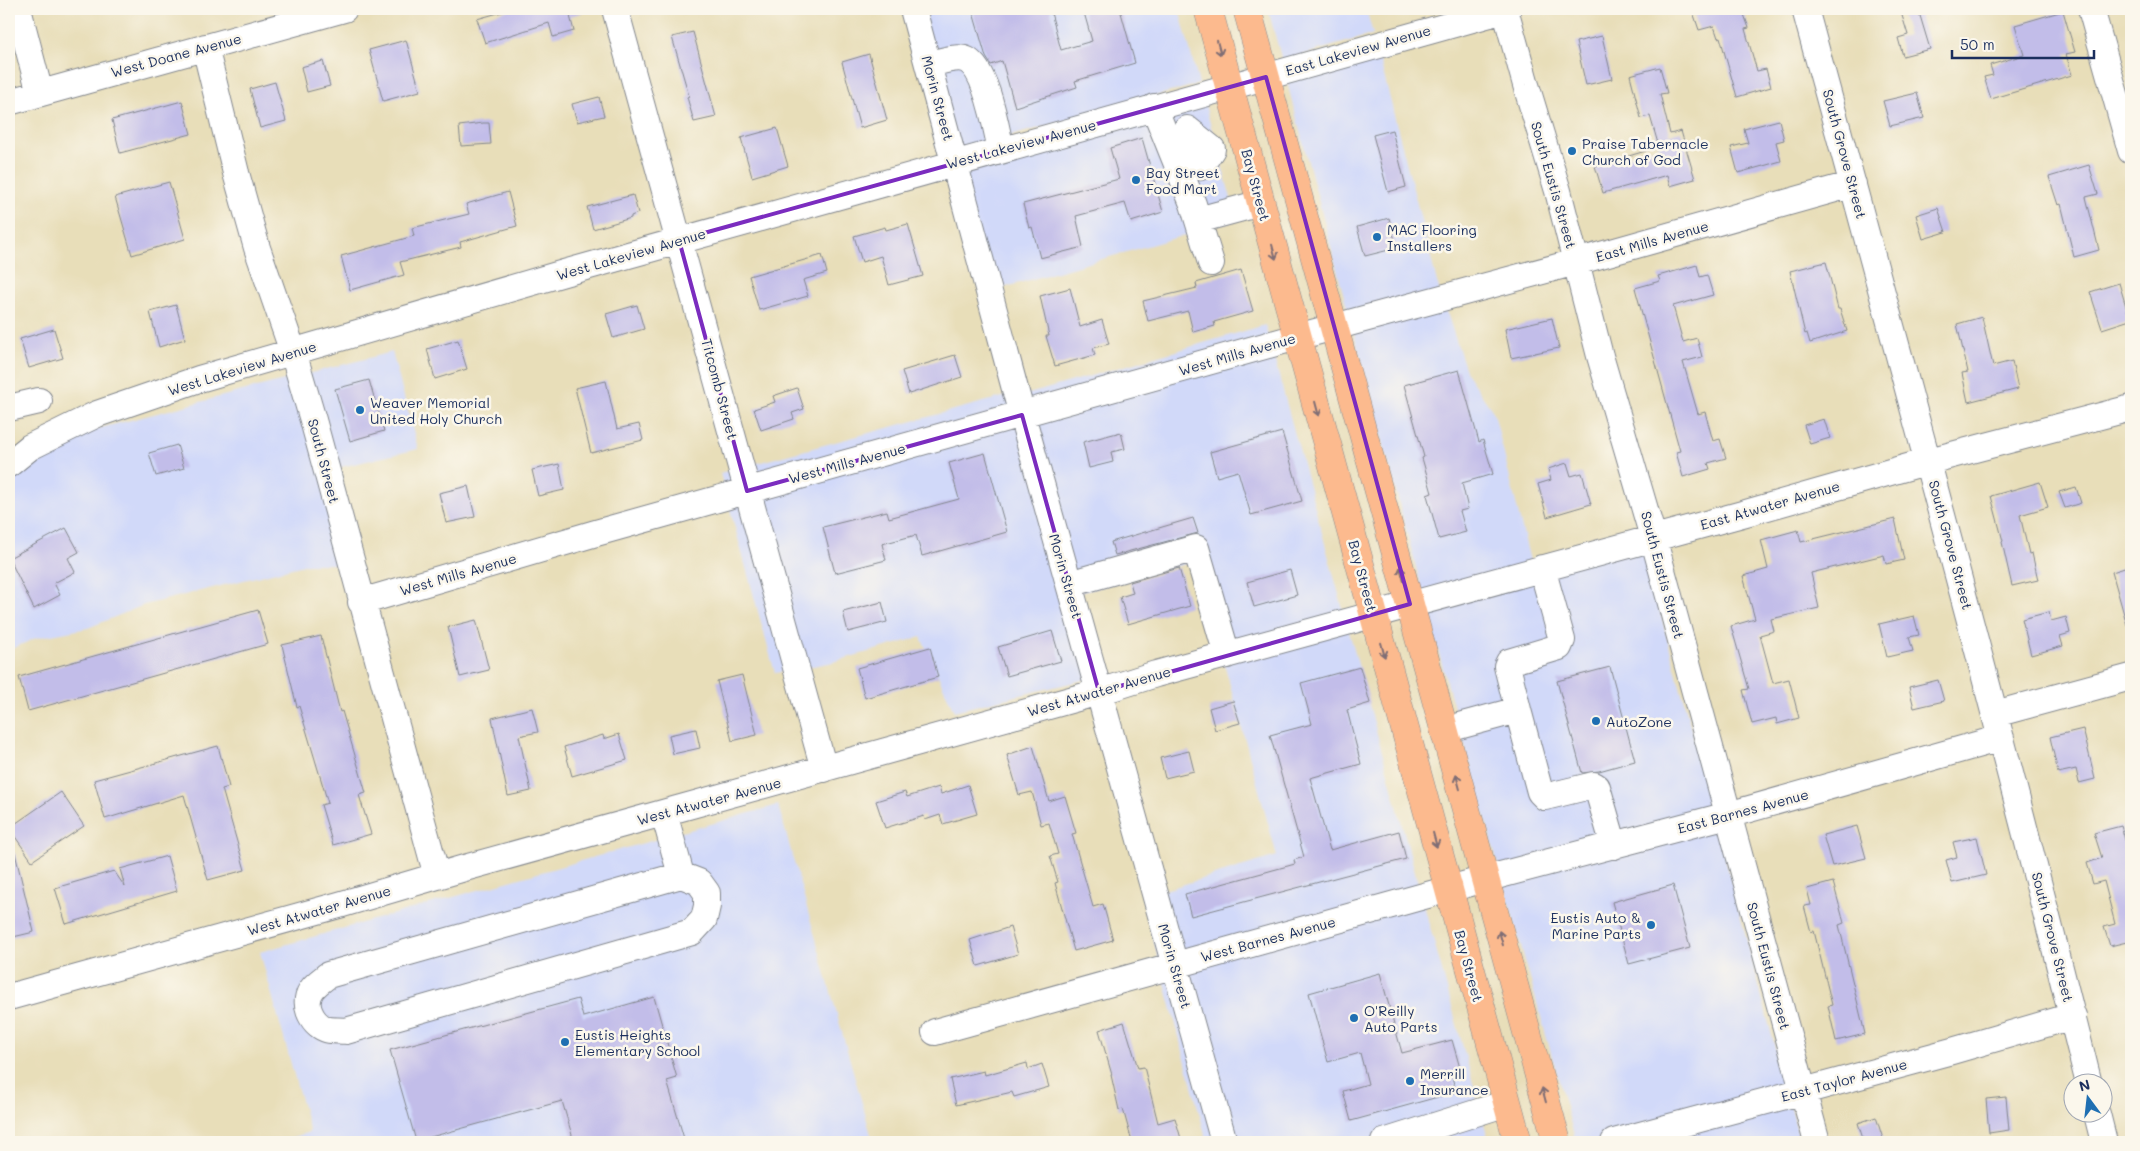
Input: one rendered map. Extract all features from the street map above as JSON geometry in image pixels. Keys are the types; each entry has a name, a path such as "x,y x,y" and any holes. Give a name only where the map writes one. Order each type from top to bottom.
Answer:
{"main road":[{"name":"Bay Street","path":"1208,9 1518,1142"},
{"path":"1247,9 1557,1142"}],"street":[{"path":"18,9 40,93"},
{"name":"West Doane Avenue","path":"9,102 205,47 312,13 344,9"},
{"name":"Titcomb Street","path":"615,9 824,769"},
{"name":"Morin Street","path":"913,9 1022,415 1224,1142"},
{"name":"East Lakeview Avenue","path":"1266,77 1506,9"},
{"name":"South Eustis Street","path":"1506,9 1558,191 1600,356 1653,537 1817,1142"},
{"name":"South Grove Street","path":"1805,9 1929,461 2086,1074"},
{"path":"2091,9 2131,151"},
{"name":"South Street","path":"205,47 254,239 293,352 437,876"},
{"path":"929,64 958,58 967,60 976,68 985,86 1001,150"},
{"name":"West Lakeview Avenue","path":"9,464 30,447 97,414 200,379 679,240 1001,150 1167,125 1229,87 1266,77"},
{"path":"1211,263 1167,125 1188,129 1212,149 1206,158 1246,147"},
{"name":"East Mills Avenue","path":"1334,326 1576,262 1853,184"},
{"path":"1198,220 1261,203"},
{"name":"West Mills Avenue","path":"361,602 1334,326"},
{"path":"9,408 39,401"},
{"name":"East Atwater Avenue","path":"1410,604 1746,513 1929,461 2131,408"},
{"path":"1069,584 1196,548 1227,655"},
{"path":"1542,568 1562,640 1559,648 1509,662 1507,666 1518,710 1540,792 1545,797 1594,784 1597,787 1614,846"},
{"name":"West Atwater Avenue","path":"9,997 1410,604"},
{"name":"East Barnes Avenue","path":"1485,879 1728,815 1998,726 2131,677"},
{"path":"1444,730 1518,710"},
{"path":"664,813 682,875"},
{"path":"682,875 699,882 707,894 704,919 692,932 346,1031 327,1030 317,1024 310,1015 308,1004 311,990 328,975 682,875"},
{"name":"West Barnes Avenue","path":"935,1032 1485,879"},
{"name":"East Taylor Avenue","path":"1614,1142 1803,1092 2072,1016"},
{"path":"1384,1142 1507,1103"},
{"path":"2100,1124 2104,1142"}],"highlighted area":[{"path":"1266,77 1410,604 1099,692 1022,415 747,491 679,240"}],"shaded area":[{"path":"911,9 1179,9 1199,84 945,154"},
{"path":"1268,9 1366,9 1373,34 1282,61"},
{"path":"1379,56 1437,282 1467,374 1494,413 1530,561 1640,535 1800,1142 1576,1142 1441,661 1287,82"},
{"path":"1205,105 1237,220 985,293 951,175"},
{"path":"1265,325 1489,1142 1207,1142 1142,897 1277,856 1196,561 1076,594 1095,677 954,711 921,637 829,663 775,673 720,473 1021,392 1022,396"},
{"path":"392,352 418,449 324,471 351,609 337,564 308,564 144,605 88,628 36,638 9,650 9,478 35,457 85,432"},
{"name":"Eustis Heights Elementary School","path":"778,805 873,1142 276,1142 310,1132 260,952"}],"building":[{"path":"512,9 583,9 584,12 570,16 574,31 553,37 549,23 485,43 477,19"},
{"path":"972,9 1050,9 1061,50 1092,41 1083,9 1120,9 1135,63 1075,81 1077,87 1015,107 1002,61 991,65 986,57"},
{"path":"1702,9 1742,9 1749,28 1745,29 1757,71 1766,69 1771,87 1737,97 1720,37 1718,38 1714,26 1699,30 1693,12"},
{"path":"1900,9 1918,9 1930,49 1903,56 1898,38 1908,35"},
{"path":"2063,11 2075,52 2066,54 2072,75 1991,99 1984,77 1993,75 1990,65 2024,55 2015,25"},
{"path":"693,32 716,117 694,122 687,97 689,96 672,37"},
{"path":"1602,36 1612,79 1586,85 1576,42"},
{"path":"406,40 420,91 383,101 369,50"},
{"path":"869,54 887,120 860,128 842,62"},
{"path":"323,61 330,86 307,92 301,67"},
{"path":"1660,67 1667,93 1660,94 1670,134 1681,131 1695,179 1670,186 1667,175 1603,193 1595,166 1659,147 1650,116 1641,118 1630,75"},
{"path":"275,82 286,121 260,128 250,89"},
{"path":"1917,93 1924,118 1890,126 1883,101"},
{"path":"599,97 604,116 577,122 572,104"},
{"path":"182,101 191,134 120,153 112,120"},
{"path":"1779,120 1784,140 1776,142 1781,161 1738,173 1731,147 1748,143 1744,129"},
{"path":"489,123 491,144 461,146 459,126"},
{"path":"777,128 788,166 752,177 741,138"},
{"path":"1392,130 1406,187 1388,192 1373,135"},
{"path":"1142,138 1163,212 1131,222 1125,203 1076,216 1083,247 1040,258 1032,227 1029,228 1023,204 1119,179 1110,148"},
{"path":"2089,165 2098,194 2086,197 2099,250 2074,257 2061,204 2058,205 2049,177"},
{"path":"169,182 185,239 132,255 115,197"},
{"path":"508,192 517,226 460,242 461,247 400,262 404,275 350,290 341,256 414,236 412,228 469,214 466,204"},
{"path":"633,195 638,213 631,216 631,218 593,229 587,207"},
{"path":"1938,208 1946,232 1923,239 1916,215"},
{"name":"MAC Flooring Installers","path":"1389,218 1397,248 1365,256 1357,227"},
{"path":"908,224 923,276 889,285 881,256 862,262 854,236 885,227 886,230"},
{"path":"822,255 827,273 803,280 808,296 759,310 749,276"},
{"path":"1826,262 1838,309 1840,309 1847,331 1810,343 1807,333 1805,334 1790,271"},
{"path":"1697,265 1700,277 1707,275 1713,295 1673,306 1683,342 1697,338 1702,357 1683,362 1698,414 1705,412 1713,441 1720,439 1726,458 1708,463 1710,469 1683,477 1676,452 1680,451 1635,288 1660,281 1658,276"},
{"path":"1241,270 1253,311 1214,322 1215,326 1193,332 1188,311 1148,321 1143,301 1197,288 1196,283"},
{"path":"2119,283 2130,320 2102,329 2090,292"},
{"path":"1070,288 1080,327 1102,320 1109,344 1093,348 1095,355 1055,366 1046,336 1049,336 1040,296"},
{"path":"176,305 185,339 159,347 150,312"},
{"path":"637,305 644,329 613,338 606,314"},
{"path":"1982,317 1993,366 2012,361 2018,389 1968,402 1962,373 1968,372 1957,324"},
{"path":"1552,318 1559,348 1511,358 1505,329"},
{"path":"54,329 63,358 29,368 20,339"},
{"path":"458,340 467,369 435,379 427,349"},
{"path":"955,355 962,377 909,394 902,371"},
{"path":"1459,370 1479,442 1483,440 1493,474 1462,483 1468,509 1460,511 1466,532 1439,539 1427,495 1432,493 1422,458 1424,457 1404,385"},
{"name":"Weaver Memorial United Holy Church","path":"369,380 384,431 350,441 335,389"},
{"path":"606,381 617,429 639,424 643,440 591,453 575,388"},
{"path":"797,388 804,409 792,413 794,419 761,430 754,409 775,402 773,396"},
{"path":"1824,419 1830,438 1810,444 1804,425"},
{"path":"1121,432 1125,449 1111,452 1113,462 1089,468 1083,442"},
{"path":"1282,432 1302,501 1251,515 1238,471 1217,477 1210,452"},
{"path":"177,445 184,468 156,476 149,453"},
{"path":"985,453 1007,532 922,556 916,535 882,544 886,560 835,573 823,527 887,511 889,518 959,499 949,463"},
{"path":"1567,463 1571,476 1582,473 1591,504 1547,517 1538,484 1551,480 1548,469"},
{"path":"559,464 564,490 538,496 532,470"},
{"path":"2040,482 2048,507 2020,515 2029,554 2032,553 2038,580 2012,586 1991,496"},
{"path":"468,486 475,517 446,523 439,493"},
{"path":"2076,487 2081,503 2065,508 2059,492"},
{"path":"1193,518 1198,533 1115,555 1111,542"},
{"path":"1895,519 1904,560 1886,564 1884,555 1811,573 1819,608 1771,619 1774,631 1760,635 1773,683 1789,679 1799,718 1777,724 1776,718 1752,724 1743,690 1749,689 1731,626 1755,619 1743,576 1768,569 1761,540 1798,530 1801,542"},
{"path":"66,528 79,552 68,558 75,572 54,583 60,595 34,609 9,558"},
{"path":"2131,566 2131,624 2127,625 2112,572"},
{"path":"1179,568 1190,606 1128,624 1120,597 1133,593 1130,582"},
{"path":"1290,570 1297,595 1254,607 1247,582"},
{"path":"882,602 887,622 848,632 843,612"},
{"path":"258,610 268,644 28,711 19,677"},
{"path":"2049,612 2051,621 2066,617 2070,633 2060,636 2063,646 2031,655 2022,619"},
{"path":"1914,616 1919,635 1909,637 1913,651 1887,657 1879,624"},
{"path":"476,620 489,670 460,677 448,627"},
{"path":"1052,631 1061,661 1007,676 998,647"},
{"path":"321,636 340,712 342,711 366,793 359,795 371,834 333,845 321,805 328,803 299,706 297,707 282,645"},
{"path":"930,647 938,677 865,698 857,668"},
{"path":"1360,667 1370,703 1347,710 1361,764 1310,778 1330,850 1399,831 1406,859 1191,916 1185,894 1295,864 1294,860 1304,857 1270,735 1312,724 1301,683"},
{"name":"AutoZone","path":"1610,667 1635,761 1599,771 1582,773 1557,681"},
{"path":"742,675 757,735 732,741 717,681"},
{"path":"1938,680 1944,701 1914,708 1909,687"},
{"path":"1233,701 1240,723 1215,730 1209,708"},
{"path":"532,708 538,732 519,736 531,791 508,796 492,718"},
{"path":"696,729 700,748 673,754 669,735"},
{"path":"2083,729 2095,779 2079,783 2076,769 2058,773 2050,737"},
{"path":"619,734 627,760 572,776 564,747 603,735 604,739"},
{"path":"218,746 229,787 222,789 245,870 208,880 184,795 105,819 94,780"},
{"path":"1033,746 1049,801 1065,796 1076,833 1072,834 1093,907 1103,904 1113,940 1074,951 1055,883 1058,882 1050,856 1058,854 1049,823 1041,825 1032,792 1019,795 1007,755"},
{"path":"1189,751 1194,771 1165,778 1160,758"},
{"path":"968,785 977,814 943,824 940,815 925,820 924,816 885,828 876,801 905,792 907,797 939,787 941,794"},
{"path":"61,792 84,826 32,861 9,828"},
{"path":"1857,826 1866,858 1832,866 1823,835"},
{"path":"2121,826 2131,860 2131,941 2110,946 2104,927 2115,924 2104,881 2093,884 2087,863 2102,858 2094,833"},
{"path":"1977,837 1986,875 1952,883 1946,860 1957,857 1953,842"},
{"path":"9,853 15,853 34,932 9,938"},
{"path":"167,856 177,891 66,924 55,888 114,871 125,887 120,869"},
{"path":"1833,882 1844,923 1839,925 1865,1034 1836,1041 1828,1006 1832,1005 1814,931 1811,932 1804,906 1811,905 1807,889"},
{"name":"Eustis Auto & Marine Parts","path":"1673,885 1690,948 1629,964 1612,902"},
{"path":"1010,927 1018,954 978,966 970,940"},
{"path":"1380,973 1402,1053 1452,1040 1462,1075 1452,1077 1456,1092 1351,1121 1343,1091 1368,1084 1360,1053 1328,1062 1309,993"},
{"path":"654,997 677,1078 667,1081 685,1142 574,1142 562,1101 416,1141 390,1050 578,999 583,1017"},
{"path":"1124,1022 1138,1068 1144,1067 1158,1123 1175,1118 1182,1142 1132,1142 1123,1109 1119,1110 1112,1075 1099,1030"},
{"path":"1027,1063 1028,1069 1042,1064 1049,1087 1014,1097 1012,1092 956,1105 950,1079 984,1071 985,1075"},
{"path":"2006,1097 2009,1130 1989,1133 1986,1099"},
{"path":"1876,1117 1884,1142 1864,1142 1858,1123"}],"place":[{"name":"Praise Tabernacle Church of God","path":"1572,151"},
{"name":"Bay Street Food Mart","path":"1136,180"},
{"name":"MAC Flooring Installers","path":"1377,237"},
{"name":"Weaver Memorial United Holy Church","path":"360,410"},
{"name":"AutoZone","path":"1596,721"},
{"name":"Eustis Auto & Marine Parts","path":"1651,925"},
{"name":"O'Reilly Auto Parts","path":"1354,1018"},
{"name":"Eustis Heights Elementary School","path":"565,1042"},
{"name":"Merrill Insurance","path":"1410,1081"}]}
